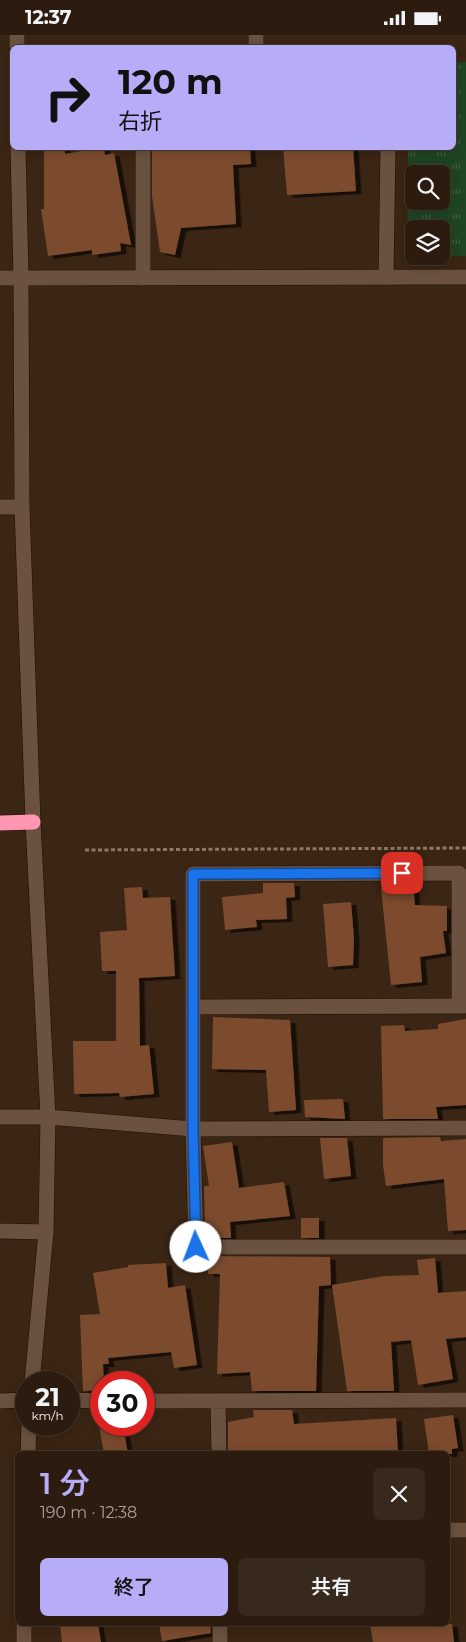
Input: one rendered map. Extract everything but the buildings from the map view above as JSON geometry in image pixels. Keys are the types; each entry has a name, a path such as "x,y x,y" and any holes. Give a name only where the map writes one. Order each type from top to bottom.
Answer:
{"highway":[{"path":"0,823 33,823"}],"street":[{"path":"18,150 21,278 22,507 33,823 48,1117 46,1232 33,1371"},
{"path":"143,150 143,278"},
{"path":"386,277 388,150"},
{"path":"0,278 466,277"},
{"path":"0,507 22,507"},
{"path":"193,1007 462,1006 459,873 193,874 193,1007 193,1129 196,1247 466,1247"},
{"path":"0,1117 48,1117 193,1129 466,1128"},
{"path":"0,1231 46,1232"},
{"path":"0,1401 15,1400"},
{"path":"155,1401 466,1400"},
{"path":"218,1401 219,1451"},
{"path":"28,1451 29,1436"},
{"path":"450,1530 466,1530"},
{"path":"24,1626 24,1642"},
{"path":"220,1626 220,1642"}],"path":[{"path":"85,850 466,848"}],"green space":[{"path":"456,62 466,62 466,256 450,256 450,220 407,220 407,210 450,210 450,165 408,165 408,150 456,150"}],"route":[{"path":"196,1247 193,1129 193,874 402,873"}]}
